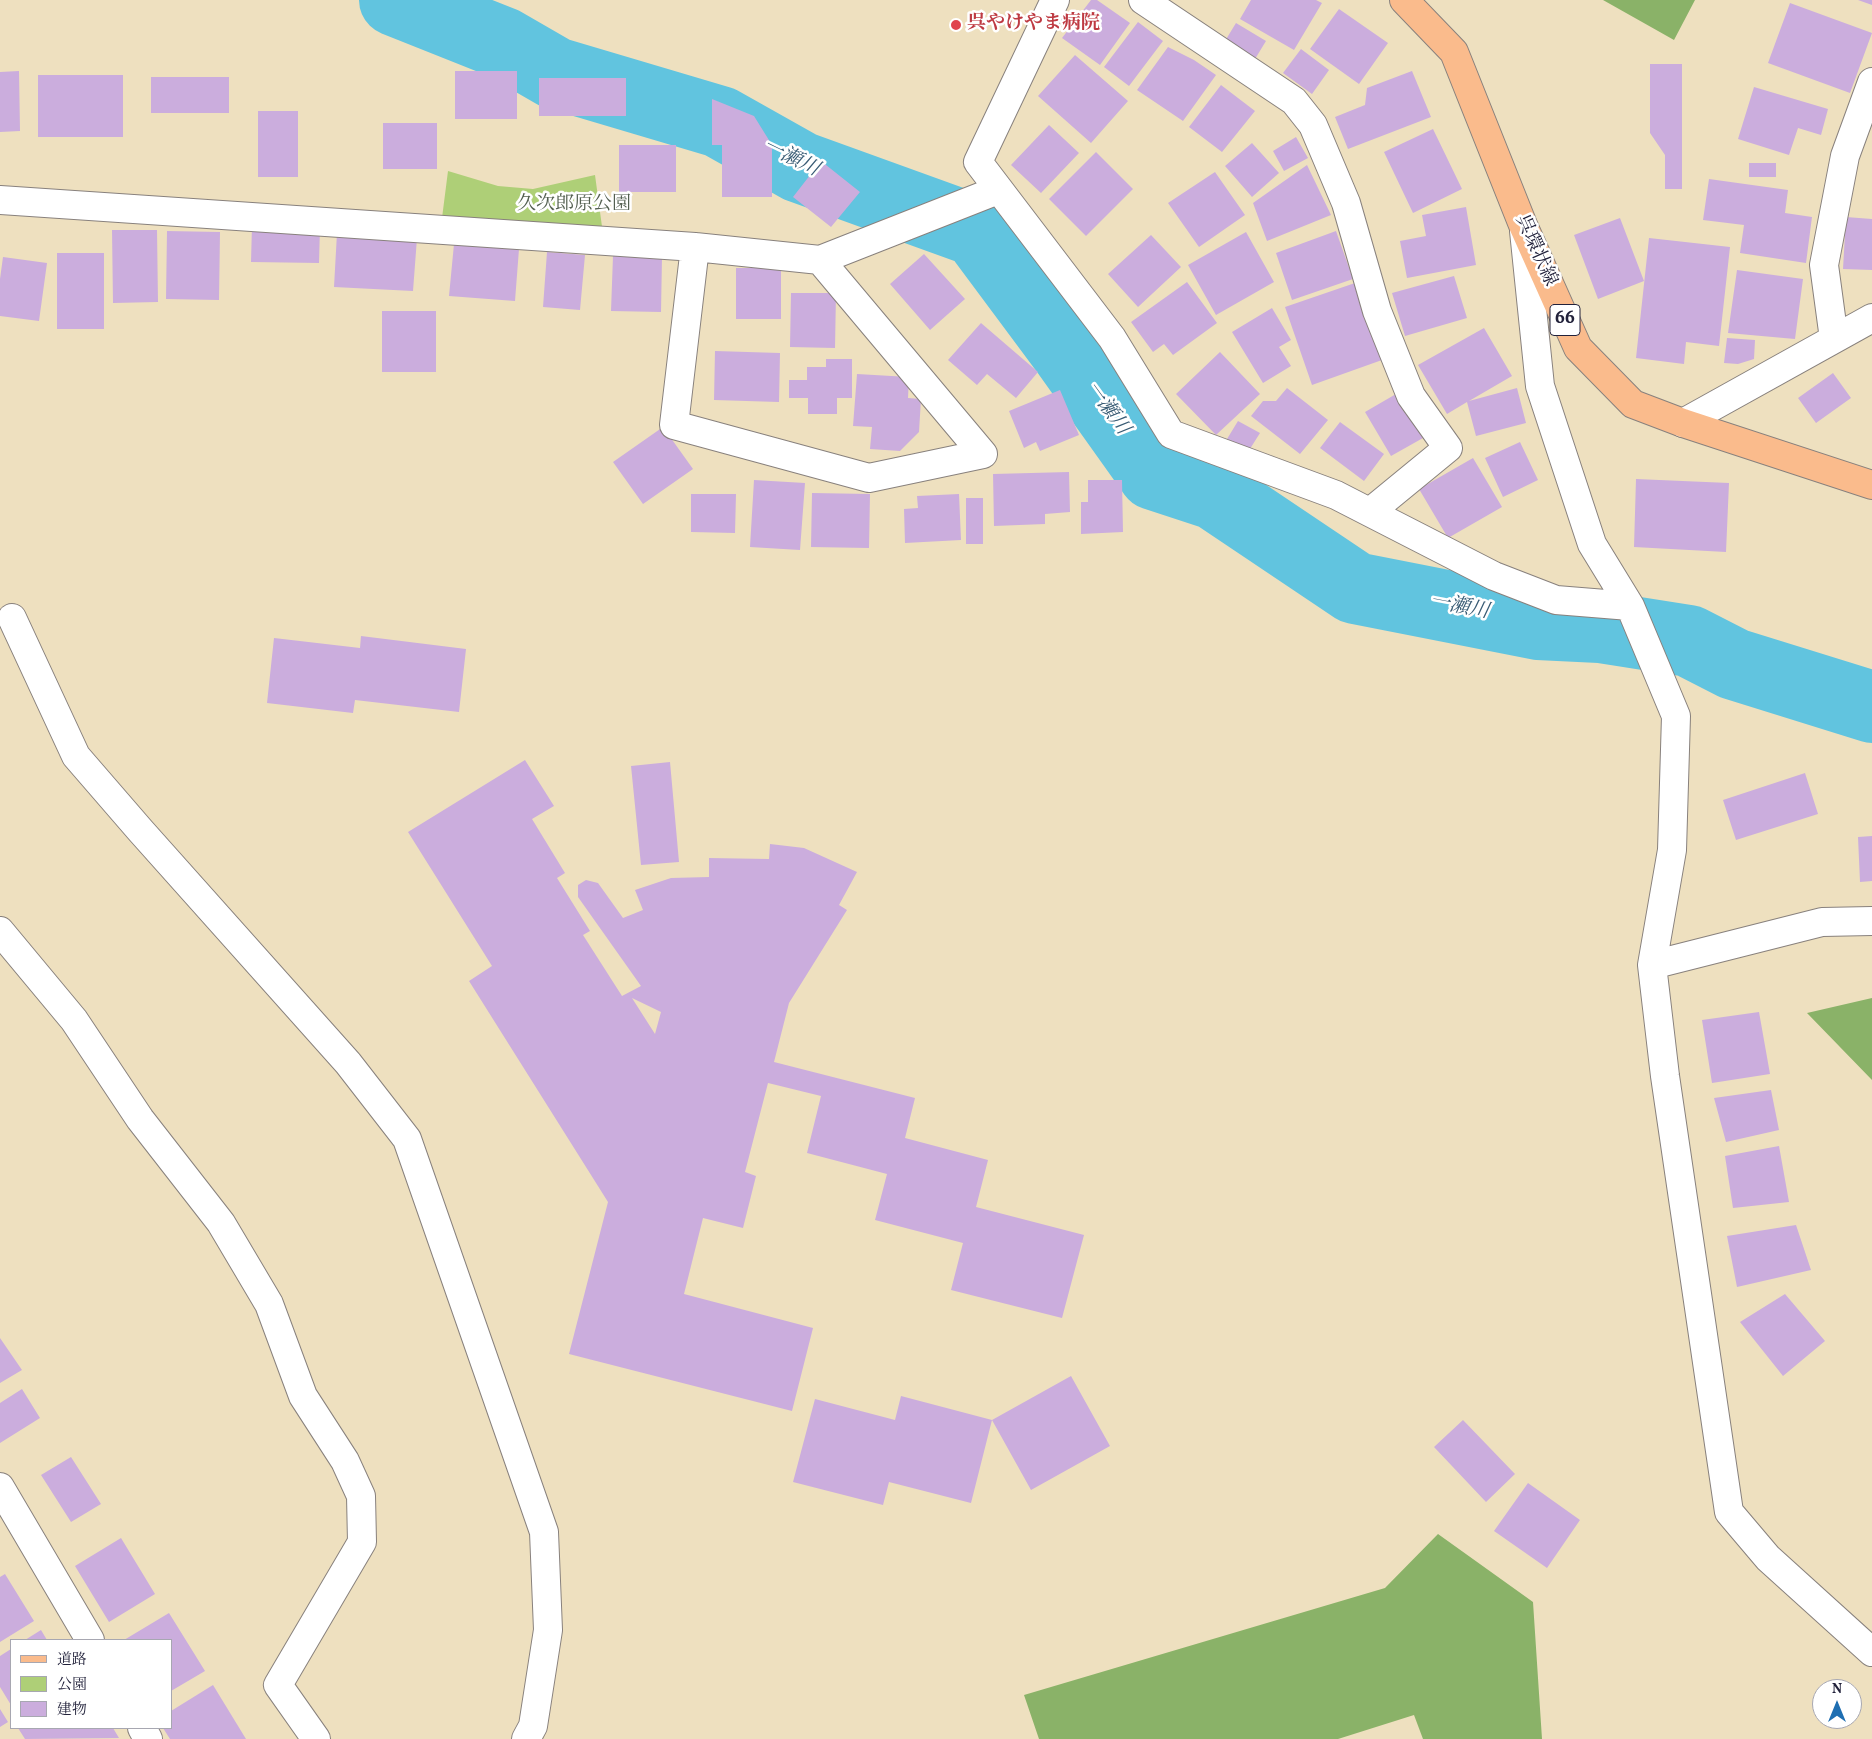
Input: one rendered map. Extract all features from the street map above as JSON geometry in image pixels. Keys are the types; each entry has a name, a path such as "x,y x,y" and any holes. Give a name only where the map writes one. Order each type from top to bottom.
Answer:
{"main road":[{"name":"呉環状線","path":"1404,0 1454,52 1523,225 1578,348 1633,404 1683,423 1872,485"}],"street":[{"path":"1055,0 978,162 1112,338 1171,434 1336,495 1494,576 1556,600 1630,606"},
{"path":"1143,0 1294,101 1313,125 1346,204 1377,311 1411,396 1448,448 1370,512"},
{"path":"1834,339 1824,265 1844,156 1872,82"},
{"path":"0,200 695,248 820,260 998,190"},
{"path":"1523,225 1540,386 1592,544 1630,606 1676,716 1672,850 1652,965 1665,1076 1729,1512 1768,1558 1872,1652"},
{"path":"695,248 674,425 869,478 983,454 820,260"},
{"path":"1683,423 1872,318"},
{"path":"12,618 76,756 348,1063 407,1139 544,1532 548,1630 533,1726 526,1739"},
{"path":"1652,965 1822,922 1872,921"},
{"path":"0,931 74,1020 140,1119 221,1223 269,1304 303,1396 345,1461 361,1496 362,1542 278,1685 316,1739"},
{"path":"0,1487 89,1639"}],"green space":[{"path":"1603,0 1695,0 1674,40"},
{"name":"久次郎原公園","path":"448,171 498,186 533,189 595,175 603,234 442,218"},
{"path":"1872,998 1872,1080 1807,1013"},
{"path":"1438,1534 1533,1602 1542,1739 1423,1739 1414,1715 1338,1739 1039,1739 1024,1695 1385,1588"}],"building":[{"path":"1091,0 1097,0 1130,23 1100,65 1062,38"},
{"path":"1251,0 1316,0 1322,3 1294,50 1240,19"},
{"path":"1858,0 1872,0 1872,5"},
{"path":"1790,3 1872,33 1850,93 1768,63"},
{"path":"1339,9 1388,43 1359,84 1310,49"},
{"path":"1138,22 1163,41 1129,86 1104,67"},
{"path":"1236,23 1266,41 1255,59 1225,41"},
{"path":"1168,47 1194,60 1216,75 1183,121 1137,90"},
{"path":"1301,49 1329,70 1312,94 1283,73"},
{"path":"1075,55 1128,101 1091,143 1038,96"},
{"path":"1650,64 1682,64 1682,189 1665,189 1665,155 1650,133"},
{"path":"19,71 20,131 0,132 0,72"},
{"path":"455,71 517,71 517,119 455,119"},
{"path":"1412,71 1431,117 1348,149 1335,117 1365,105 1367,88"},
{"path":"38,75 123,75 123,137 38,137"},
{"path":"151,77 229,77 229,113 151,113"},
{"path":"539,78 626,78 626,116 539,116"},
{"path":"1221,85 1255,111 1222,152 1189,127"},
{"path":"1754,87 1828,109 1821,135 1798,128 1789,155 1738,139"},
{"path":"712,99 754,116 772,145 772,197 722,197 722,145 712,145"},
{"path":"258,111 298,111 298,177 258,177"},
{"path":"383,123 437,123 437,169 383,169"},
{"path":"1049,125 1079,153 1041,193 1011,165"},
{"path":"1433,129 1462,189 1413,213 1384,152"},
{"path":"1296,137 1308,158 1284,171 1273,151"},
{"path":"1252,143 1279,173 1252,197 1225,166"},
{"path":"619,145 676,145 676,192 619,192"},
{"path":"1096,152 1133,189 1086,236 1049,199"},
{"path":"821,161 860,192 831,227 793,197"},
{"path":"1749,163 1776,163 1776,177 1749,177"},
{"path":"1307,165 1331,215 1267,241 1253,203"},
{"path":"1215,172 1245,215 1199,247 1168,203"},
{"path":"1709,179 1788,190 1785,213 1812,217 1806,263 1740,253 1744,225 1703,220"},
{"path":"1466,207 1476,265 1407,278 1400,241 1426,236 1422,215"},
{"path":"1846,217 1872,219 1872,270 1843,269"},
{"path":"1620,218 1644,281 1598,299 1574,235"},
{"path":"252,225 320,227 319,263 251,262"},
{"path":"112,230 157,230 158,302 113,303"},
{"path":"167,231 220,232 219,300 166,299"},
{"path":"1336,231 1353,279 1292,300 1276,253"},
{"path":"1246,232 1274,282 1216,315 1188,265"},
{"path":"337,233 417,238 413,291 334,287"},
{"path":"1151,235 1181,267 1138,307 1108,274"},
{"path":"1649,238 1730,247 1719,346 1686,342 1684,364 1636,358"},
{"path":"454,244 519,249 515,301 449,296"},
{"path":"547,252 585,255 580,310 543,307"},
{"path":"57,253 104,253 104,329 57,329"},
{"path":"924,254 965,299 930,330 890,284"},
{"path":"613,256 662,257 661,312 611,311"},
{"path":"3,257 47,263 39,321 0,316 0,279"},
{"path":"736,268 781,268 781,319 736,319"},
{"path":"1737,270 1803,279 1795,339 1728,333"},
{"path":"1454,276 1467,318 1405,336 1392,293"},
{"path":"1187,282 1217,323 1173,355 1164,344 1153,352 1131,322"},
{"path":"1355,283 1382,360 1312,385 1285,307"},
{"path":"791,293 836,293 835,348 790,347"},
{"path":"1272,308 1291,340 1279,347 1291,366 1263,383 1232,332"},
{"path":"382,311 436,311 436,372 382,372"},
{"path":"981,323 1038,372 1016,398 987,374 977,385 948,360"},
{"path":"1484,328 1512,376 1469,401 1517,388 1526,423 1476,436 1467,402 1447,414 1418,365"},
{"path":"1727,338 1755,340 1754,359 1738,364 1724,363"},
{"path":"715,351 780,353 779,402 714,400"},
{"path":"1220,352 1260,394 1216,435 1176,394"},
{"path":"826,359 852,359 852,398 837,398 837,414 808,414 808,398 789,398 789,380 807,380 807,367 826,367"},
{"path":"1833,373 1851,398 1816,423 1798,398"},
{"path":"857,374 909,377 908,398 921,399 919,432 900,451 870,449 872,427 853,426"},
{"path":"1287,388 1328,420 1300,454 1251,416 1263,401 1276,401"},
{"path":"1060,390 1079,435 1040,451 1036,442 1024,448 1009,411"},
{"path":"1396,394 1423,438 1391,456 1365,412"},
{"path":"1238,421 1260,433 1248,452 1227,439"},
{"path":"1340,422 1384,454 1364,481 1320,448"},
{"path":"663,427 693,469 643,504 613,462"},
{"path":"1520,442 1538,480 1503,497 1485,458"},
{"path":"1473,458 1502,507 1448,538 1419,489"},
{"path":"1069,472 1070,512 1045,514 1045,524 994,526 993,474"},
{"path":"1636,479 1729,483 1726,552 1634,547"},
{"path":"754,480 805,483 800,550 750,547"},
{"path":"1088,480 1122,480 1123,532 1081,534 1081,502 1088,502"},
{"path":"812,493 870,494 869,548 811,547"},
{"path":"691,494 736,494 735,533 691,532"},
{"path":"959,494 961,540 905,543 904,509 918,508 917,496"},
{"path":"966,498 983,498 983,544 966,544"},
{"path":"361,636 466,649 459,712 355,700 353,713 267,703 274,638 360,648"},
{"path":"525,760 554,806 532,819 565,873 557,878 590,931 583,935 622,996 641,986 578,897 578,885 586,880 598,883 623,918 643,910 635,890 671,878 709,877 709,858 769,859 770,844 804,848 857,872 839,905 847,910 789,1003 774,1062 915,1098 905,1138 988,1160 976,1207 1084,1235 1062,1318 951,1290 963,1243 875,1220 887,1174 807,1153 821,1096 768,1083 745,1172 756,1176 743,1228 703,1218 684,1294 813,1328 792,1411 569,1354 608,1202 469,981 492,966 408,832","holes":["632,998 661,1012 655,1034"]},
{"path":"670,762 679,862 641,865 631,766"},
{"path":"1805,773 1818,814 1736,840 1723,800"},
{"path":"1872,836 1872,881 1860,882 1858,837"},
{"path":"1759,1012 1770,1074 1712,1083 1702,1020"},
{"path":"1771,1090 1779,1130 1726,1142 1714,1098"},
{"path":"1779,1146 1789,1202 1733,1208 1725,1156"},
{"path":"1796,1225 1811,1270 1737,1287 1727,1236"},
{"path":"1785,1294 1825,1341 1783,1376 1740,1322"},
{"path":"0,1338 22,1370 0,1383"},
{"path":"1071,1376 1110,1446 1031,1490 992,1420"},
{"path":"22,1389 40,1418 0,1443 0,1403"},
{"path":"901,1396 992,1420 971,1503 889,1482 883,1505 793,1482 815,1399 895,1420"},
{"path":"1463,1420 1515,1474 1486,1502 1434,1447"},
{"path":"71,1457 101,1504 71,1522 41,1475"},
{"path":"1528,1483 1580,1520 1547,1568 1494,1531"},
{"path":"121,1538 155,1594 109,1622 75,1566"},
{"path":"5,1574 34,1621 0,1642 0,1577"},
{"path":"169,1613 205,1671 172,1690 172,1639 126,1639"},
{"path":"41,1630 46,1639 27,1639"},
{"path":"10,1650 10,1703 0,1687 0,1656"},
{"path":"213,1685 246,1739 170,1739 164,1729 172,1729 172,1710"},
{"path":"0,1709 8,1722 0,1727"},
{"path":"19,1729 114,1729 119,1738 25,1739"}],"waterway":[{"name":"一瀬川","path":"395,0 503,43 555,73 720,122 800,167 977,231 1067,352 1154,474 1215,494 1355,588 1538,624 1600,627 1689,641 1734,664 1872,707"}],"place":[{"name":"呉やけやま病院","path":"956,25"}]}
